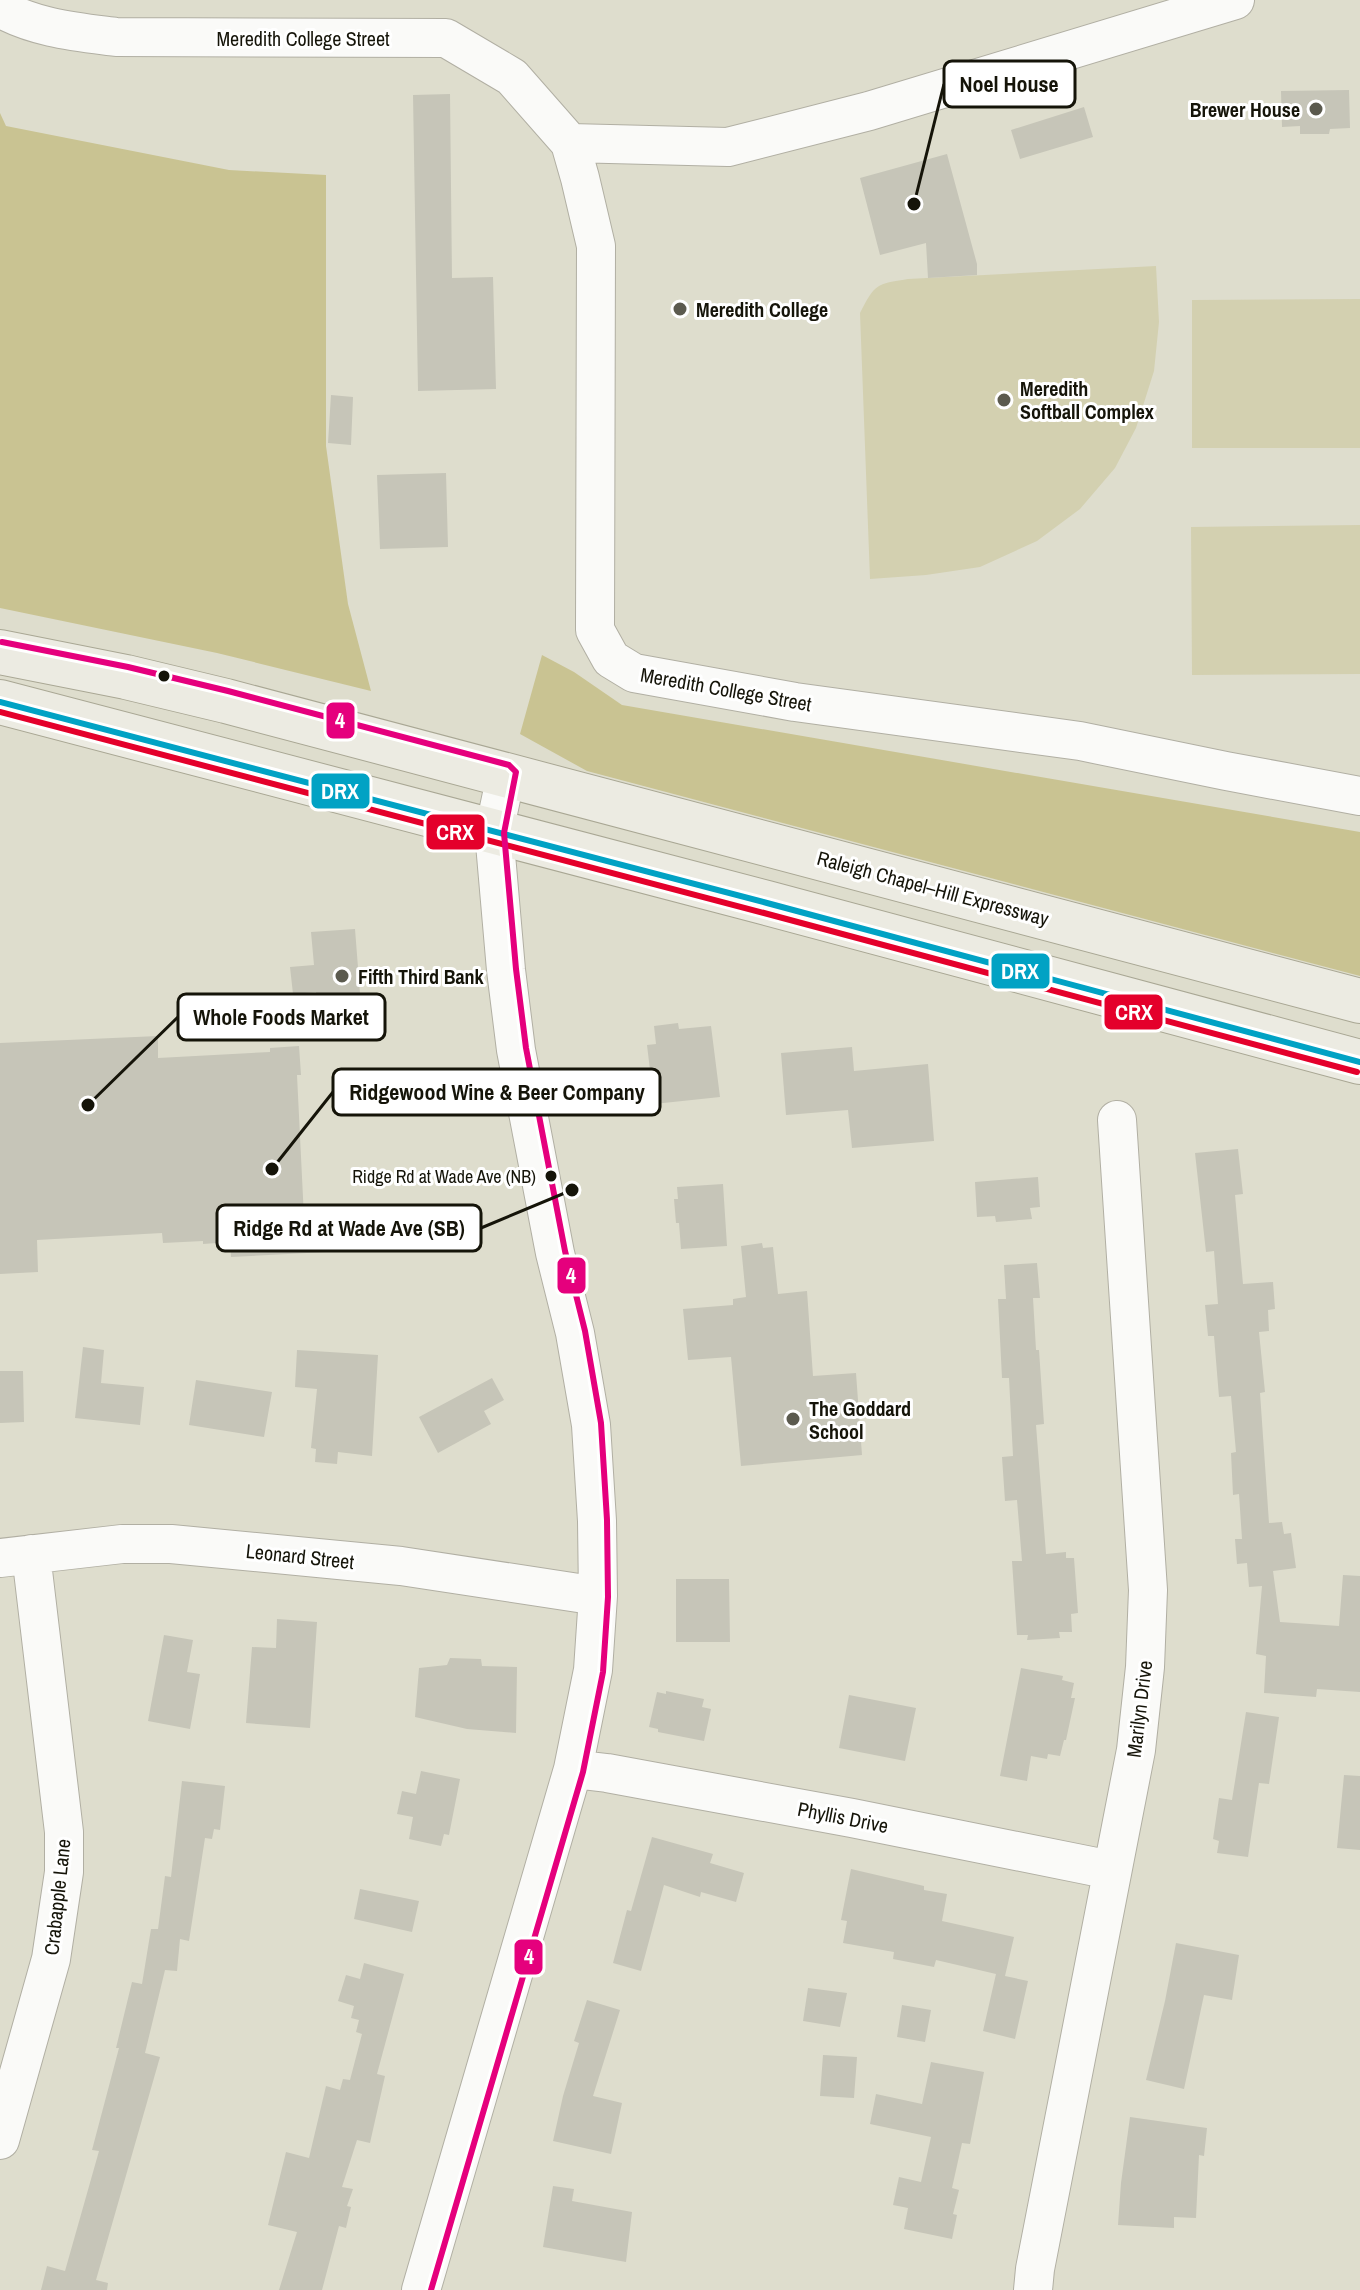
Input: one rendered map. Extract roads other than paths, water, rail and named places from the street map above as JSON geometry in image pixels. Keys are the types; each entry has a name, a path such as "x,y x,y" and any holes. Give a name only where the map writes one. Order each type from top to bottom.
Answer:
{"main road":[{"name":"Raleigh Chapel–Hill Expressway","path":"0,652 226,701 1360,1001"},
{"path":"0,702 1360,1062"}],"street":[{"path":"570,143 728,147 869,111 1235,0"},
{"name":"Meredith College Street","path":"0,8 68,31 116,37 446,38 512,77 570,143 596,246 595,630 611,659 634,673 795,702 1080,741 1360,796"},
{"path":"421,2290 573,1769 593,1670 598,1596 591,1425 516,1050 506,970 494,832 506,775"},
{"name":"Marilyn Drive","path":"1033,2290 1136,1750 1145,1667 1148,1590 1117,1120"},
{"name":"Leonard Street","path":"15,1556 122,1544 171,1544 401,1566 598,1596"},
{"name":"Crabapple Lane","path":"1,2136 51,1959 64,1872 64,1832 15,1556"},
{"name":"Phyllis Drive","path":"573,1769 806,1810 1111,1870"}],"place":[{"name":"Brewer House","path":"1316,109"},
{"name":"Noel House","path":"914,204"},
{"name":"Meredith College","path":"680,309"},
{"name":"Meredith Softball Complex","path":"1004,400"},
{"name":"Fifth Third Bank","path":"342,976"},
{"name":"Whole Foods Market","path":"88,1105"},
{"name":"Ridgewood Wine & Beer Company","path":"272,1169"},
{"name":"Ridge Rd at Wade Ave (NB)","path":"551,1176"},
{"name":"Ridge Rd at Wade Ave (SB)","path":"572,1190"},
{"name":"The Goddard School","path":"793,1419"}]}
